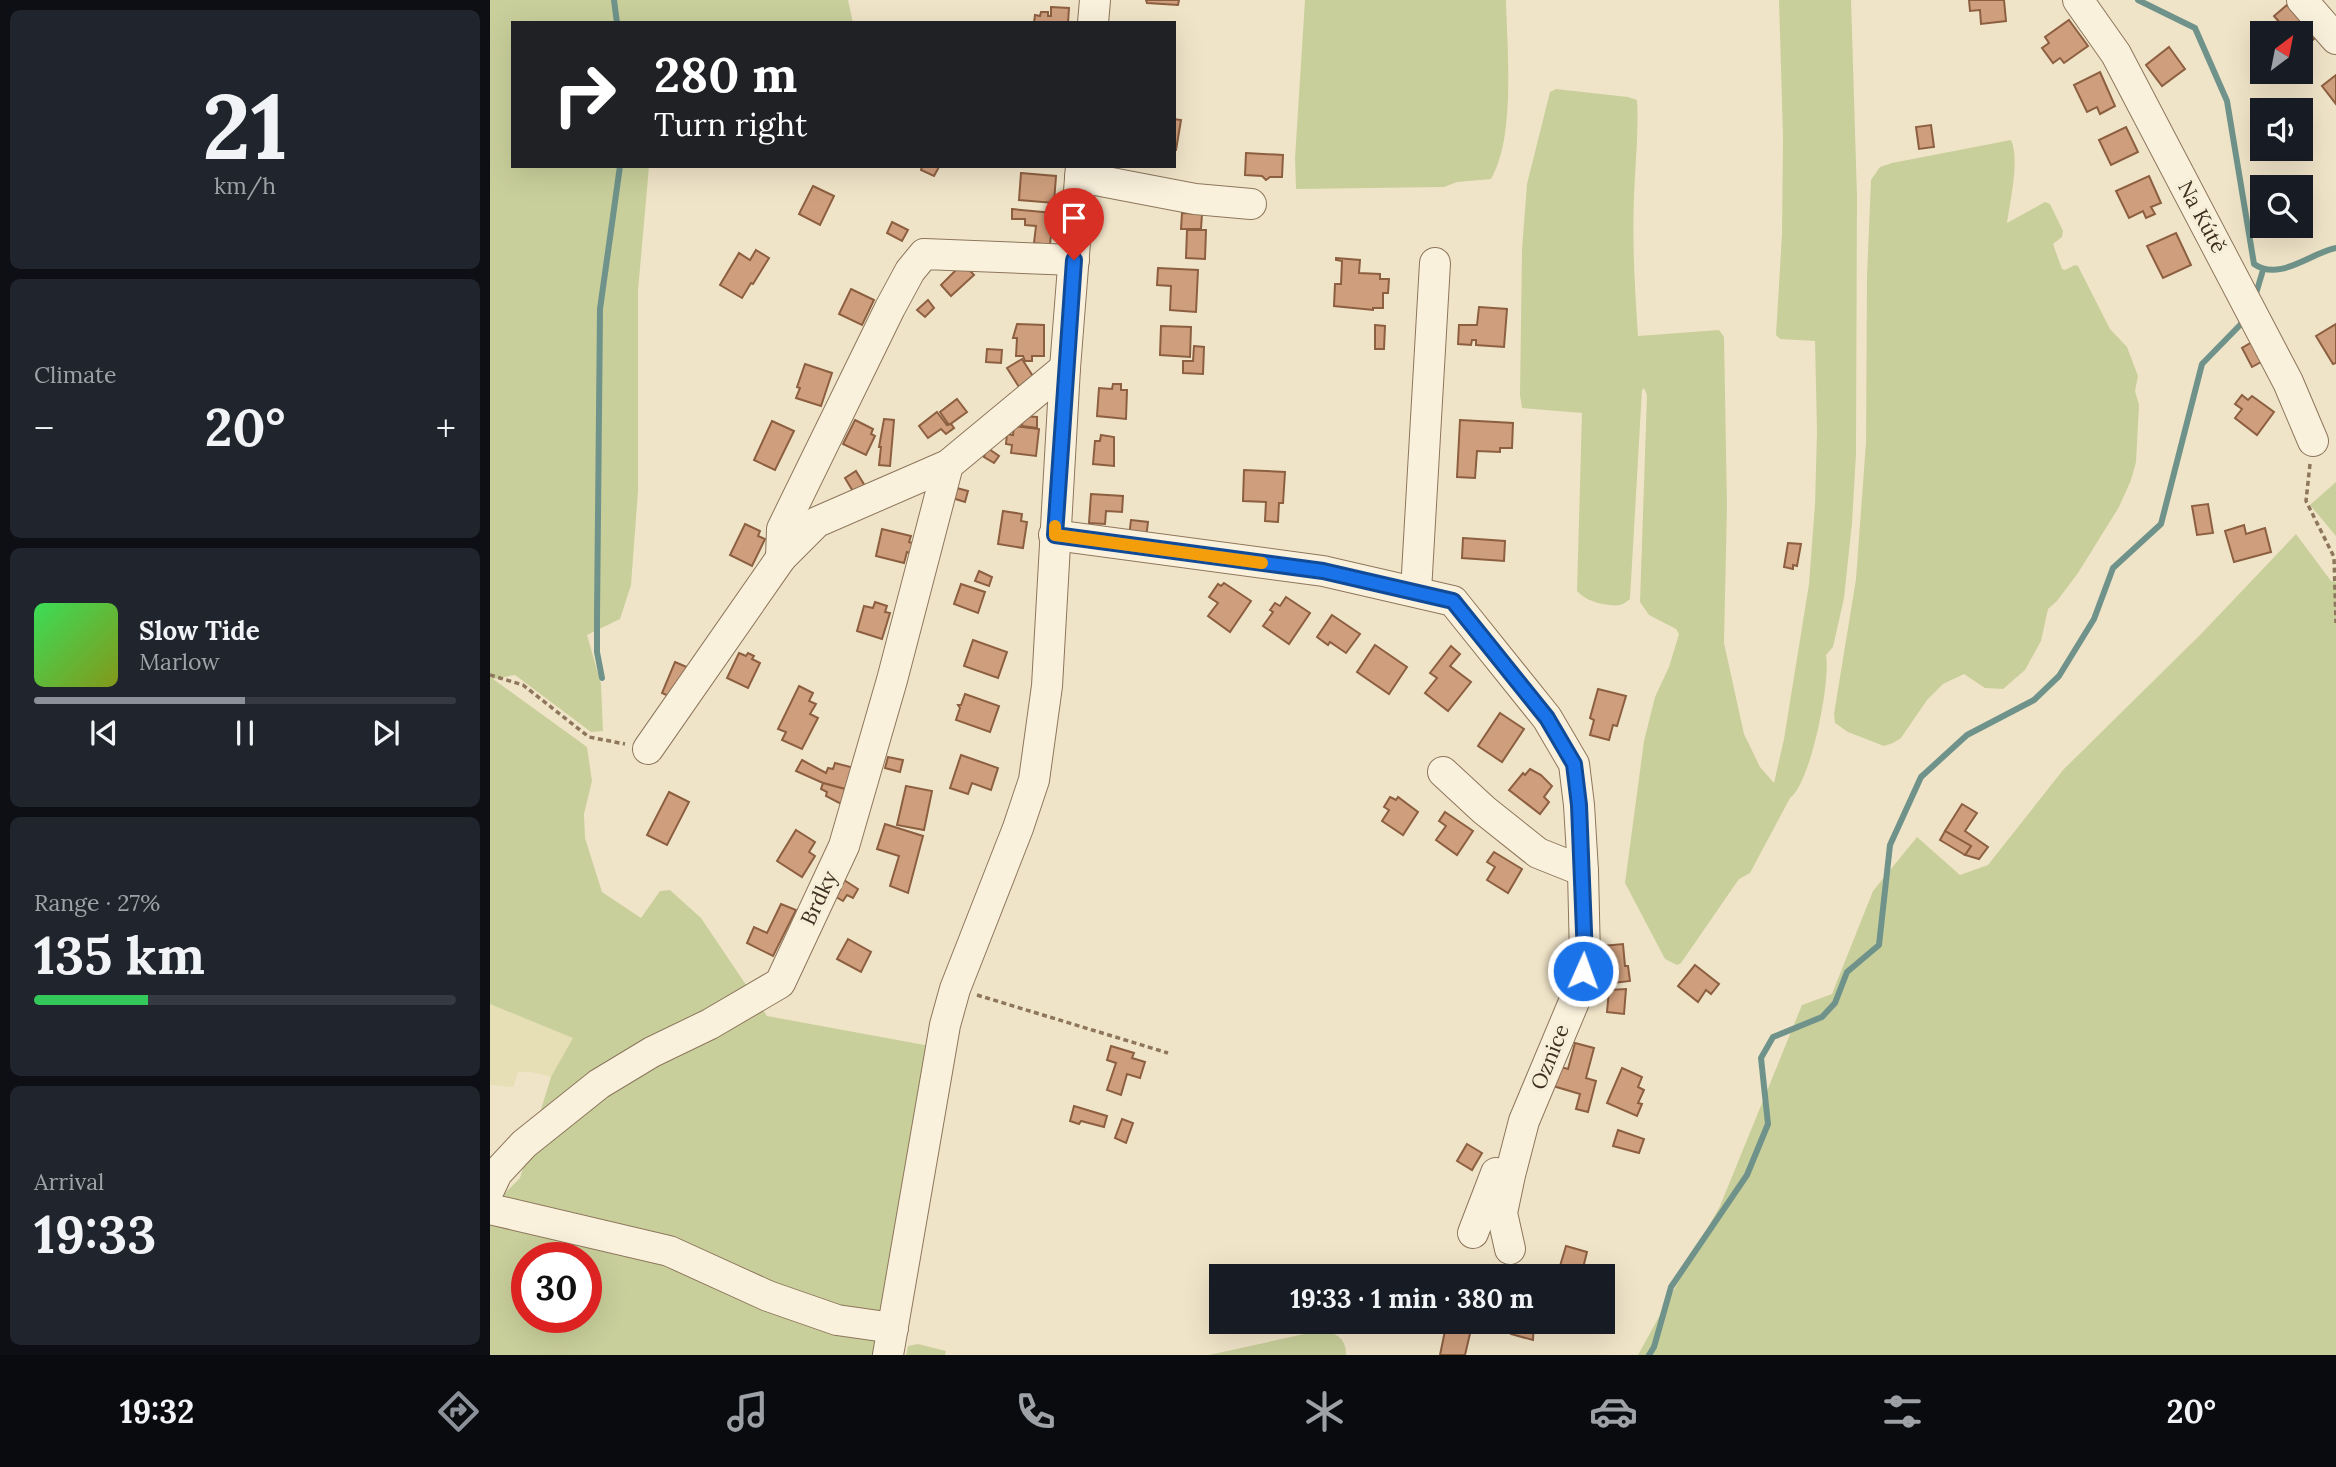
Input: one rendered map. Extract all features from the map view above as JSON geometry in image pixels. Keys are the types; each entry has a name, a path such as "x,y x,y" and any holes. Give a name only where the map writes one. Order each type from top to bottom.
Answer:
{"street":[{"path":"1093,21 1095,0"},
{"name":"Na Kútě","path":"2078,0 2116,54 2288,382 2313,441"},
{"path":"2302,0 2336,39"},
{"path":"490,1209 669,1251 768,1296 891,1342 945,1025 955,989 1034,780 1047,686 1065,368 1081,172 1195,199 1251,204"},
{"path":"781,558 782,529 909,271 924,254 1074,260"},
{"path":"1416,591 1435,263"},
{"path":"648,749 781,558 817,522 948,465 1065,368"},
{"name":"Brdky","path":"490,1188 497,1173 524,1144 600,1084 652,1052 710,1024 780,983 844,846 892,680 948,465"},
{"name":"Oznice","path":"1055,535 1323,571 1453,601 1547,718 1574,764 1583,871 1585,957 1581,985 1524,1121 1503,1156 1485,1221 1510,1249"},
{"path":"1443,772 1484,810 1538,853 1583,871"}],"path":[{"path":"2313,441 2306,501 2334,557 2336,623"},
{"path":"490,675 523,685 589,737 648,749"},
{"path":"955,989 1168,1053"}],"shaded area":[{"path":"490,1004 574,1038 551,1077 518,1072 513,1087 490,1085"}],"green space":[{"path":"490,0 848,0 853,21 511,21 511,168 649,168 638,291 638,491 631,585 620,619 587,635 601,684 603,731 591,732 515,675 493,679 587,747 592,781 584,814 585,838 602,892 641,918 660,891 670,890 701,918 767,1016 930,1046 878,1355 490,1355 490,1208 520,1178 551,1077 573,1038 490,1004"},
{"path":"1305,0 1506,0 1507,117 1499,161 1491,179 1457,182 1444,187 1296,189 1295,158"},
{"path":"1779,0 1851,0 1857,196 1856,454 1852,523 1844,598 1833,647 1826,655 1827,668 1818,730 1805,773 1750,873 1739,879 1677,965 1665,959 1625,883 1644,741 1655,697 1669,667 1679,634 1676,629 1649,615 1640,602 1647,395 1644,388 1630,599 1620,605 1603,604 1585,598 1577,591 1582,413 1522,408 1522,249 1527,184 1550,92 1556,89 1637,100 1633,232 1638,336 1719,330 1724,337 1727,505 1724,643 1744,734 1760,767 1774,783 1784,739 1809,584 1817,432 1815,341 1780,339 1776,335 1782,234 1783,137"},
{"path":"2011,140 2015,158 2007,223 2045,202 2050,204 2063,231 2062,237 2053,244 2062,269 2078,266 2110,329 2127,347 2138,376 2135,391 2139,405 2136,462 2119,507 2078,573 2048,609 2041,641 2025,670 2003,689 1985,688 1964,674 1943,684 1927,700 1901,738 1884,746 1848,732 1835,723 1834,714 1856,579 1866,442 1867,276 1871,180 1880,167 1892,163"},
{"path":"2336,482 2336,536 2310,505"},
{"path":"2296,534 2331,581 2336,582 2336,1355 1638,1355 1720,1206 1802,1005 1832,994 1873,891 1917,837 1960,875 1988,865 2063,770 2202,633"},
{"path":"1304,1334 1334,1334 1344,1343 1346,1355 1209,1355"},
{"path":"918,1344 946,1351 945,1355 906,1355 908,1346"}],"building":[{"path":"1146,0 1179,0 1178,5 1147,3"},
{"path":"1969,0 2004,0 2006,21 1981,24 1980,10 1970,11"},
{"path":"2287,5 2302,21 2278,21 2274,16"},
{"path":"1051,7 1069,8 1068,21 1034,21 1035,15 1040,16 1041,12 1048,12 1048,16 1051,16"},
{"path":"2069,20 2088,46 2064,63 2060,58 2053,63 2042,48 2049,43 2045,37"},
{"path":"2169,47 2185,69 2162,86 2146,65"},
{"path":"2100,72 2115,106 2100,114 2097,107 2087,112 2074,85"},
{"path":"2336,75 2336,104 2322,86"},
{"path":"1176,119 1181,120 1176,150"},
{"path":"1931,125 1934,147 1919,149 1916,127"},
{"path":"2126,127 2138,152 2111,165 2099,140"},
{"path":"1246,153 1283,155 1282,177 1270,177 1266,180 1262,176 1245,175"},
{"path":"922,168 938,168 934,176"},
{"path":"1021,173 1056,176 1054,203 1019,200"},
{"path":"2149,176 2161,203 2151,207 2155,214 2146,218 2143,211 2129,218 2116,191"},
{"path":"813,186 834,196 820,225 799,214"},
{"path":"1012,209 1053,213 1050,245 1034,243 1036,226 1025,225 1025,219 1012,219"},
{"path":"1182,213 1202,214 1201,229 1181,229"},
{"path":"892,222 908,230 902,241 887,233"},
{"path":"1187,230 1206,230 1205,259 1186,258"},
{"path":"2176,233 2191,265 2163,278 2147,246"},
{"path":"756,250 769,258 742,298 720,285 739,253 750,260"},
{"path":"1336,258 1360,260 1359,273 1380,274 1380,279 1389,279 1388,293 1383,293 1383,308 1373,310 1334,306 1335,284 1341,284 1342,261"},
{"path":"963,263 974,275 951,296 941,285"},
{"path":"1158,268 1198,270 1196,312 1170,310 1171,286 1157,285"},
{"path":"851,289 874,300 862,325 839,314"},
{"path":"928,300 934,308 925,317 917,310"},
{"path":"1479,307 1507,309 1504,347 1476,345 1476,340 1472,340 1471,345 1458,344 1459,325 1477,325"},
{"path":"1017,324 1044,325 1044,356 1032,356 1032,361 1025,361 1023,356 1016,356 1017,338 1013,338"},
{"path":"2336,324 2336,363 2333,364 2316,336"},
{"path":"1375,325 1385,326 1384,349 1375,349"},
{"path":"1161,326 1191,327 1190,357 1160,355"},
{"path":"2259,338 2270,357 2252,367 2242,348"},
{"path":"1194,346 1204,347 1203,374 1183,373 1183,361 1193,361"},
{"path":"987,349 1002,350 1001,363 986,362"},
{"path":"1022,359 1034,378 1019,387 1007,368"},
{"path":"805,364 832,373 821,406 796,398"},
{"path":"1113,384 1121,384 1121,390 1127,390 1126,419 1097,416 1099,388 1112,389"},
{"path":"2242,395 2248,400 2252,396 2274,412 2257,435 2235,418 2242,409 2235,404"},
{"path":"957,399 967,412 949,425 940,412"},
{"path":"937,412 947,425 951,424 954,428 946,434 941,429 928,438 919,426"},
{"path":"1023,416 1037,417 1037,428 1022,426"},
{"path":"884,419 894,420 890,466 879,465"},
{"path":"855,420 873,429 871,434 875,436 866,455 843,444"},
{"path":"1460,420 1513,423 1512,448 1500,448 1500,452 1477,451 1475,478 1457,477"},
{"path":"772,421 794,431 775,470 754,460"},
{"path":"1014,426 1039,429 1036,456 1011,453 1012,445 1006,444 1007,434 1013,435"},
{"path":"1101,435 1114,437 1114,466 1093,464 1095,441 1100,441"},
{"path":"979,442 999,456 994,463 984,457 985,454 984,456 974,450"},
{"path":"1244,470 1285,472 1283,503 1279,503 1278,522 1265,521 1266,502 1243,501"},
{"path":"856,471 865,486 854,493 845,478"},
{"path":"953,487 968,491 965,502 949,497"},
{"path":"1091,494 1123,496 1122,512 1106,511 1105,524 1089,523"},
{"path":"2208,504 2213,533 2197,535 2192,506"},
{"path":"1003,511 1022,514 1021,521 1027,522 1023,548 998,544"},
{"path":"1131,520 1148,522 1146,538 1129,537"},
{"path":"745,524 760,531 758,536 765,539 752,566 730,555"},
{"path":"2244,525 2246,534 2265,528 2271,552 2234,562 2225,531"},
{"path":"882,529 911,536 909,542 916,544 914,554 907,552 904,563 876,556"},
{"path":"1463,538 1505,541 1504,561 1462,558"},
{"path":"1788,543 1801,544 1797,566 1793,565 1793,569 1784,567"},
{"path":"979,571 992,577 989,586 975,581"},
{"path":"1224,583 1251,601 1230,632 1208,616 1218,603 1209,597 1218,584 1221,586"},
{"path":"961,584 985,592 978,613 954,604"},
{"path":"1286,597 1310,613 1289,644 1263,626 1273,612 1270,610 1275,603 1280,606"},
{"path":"875,602 887,606 885,612 890,613 882,639 857,631 864,606 873,608"},
{"path":"1332,615 1360,634 1346,653 1317,637"},
{"path":"973,640 1007,652 998,678 964,666"},
{"path":"1375,645 1407,667 1389,694 1357,672"},
{"path":"1451,646 1460,654 1450,666 1471,682 1448,711 1425,693 1437,678 1430,673"},
{"path":"739,653 746,656 748,653 760,663 748,688 727,678"},
{"path":"675,662 689,668 675,699 662,693"},
{"path":"799,686 813,693 809,701 816,704 810,714 818,718 802,749 782,740 786,732 778,729"},
{"path":"1598,689 1626,696 1617,726 1613,725 1609,740 1590,735 1594,720 1590,718"},
{"path":"965,694 999,706 990,732 956,720 960,708 958,705 961,705"},
{"path":"1500,713 1524,729 1502,762 1478,746"},
{"path":"961,755 998,768 991,790 972,783 968,794 950,788"},
{"path":"888,757 903,760 900,772 885,768"},
{"path":"802,760 826,773 828,768 833,769 835,763 858,769 852,791 823,783 796,771"},
{"path":"1530,769 1552,786 1544,797 1549,802 1540,814 1509,790 1523,773 1525,775"},
{"path":"823,783 852,791 847,807 826,796 827,792 821,789"},
{"path":"906,786 932,791 924,830 897,825"},
{"path":"669,792 689,802 667,845 647,835"},
{"path":"1390,797 1396,800 1398,797 1418,812 1403,835 1382,821 1389,810 1384,807"},
{"path":"1962,804 1977,813 1965,831 1988,847 1979,859 1965,855 1971,846 1945,831"},
{"path":"1445,812 1473,831 1457,855 1436,840 1446,826 1439,821"},
{"path":"885,824 923,836 908,893 890,886 899,856 877,849"},
{"path":"796,830 815,842 809,852 815,856 802,877 777,861"},
{"path":"1945,831 1971,846 1965,855 1940,840"},
{"path":"1494,852 1522,869 1508,893 1487,880 1495,867 1487,862"},
{"path":"844,880 858,889 853,898 847,895 843,901 831,894"},
{"path":"781,904 796,910 773,956 747,943 754,927 767,933"},
{"path":"848,939 871,952 861,972 837,959"},
{"path":"1623,944 1625,966 1628,966 1630,981 1606,984 1605,970 1596,971 1595,959 1604,958 1603,946"},
{"path":"1695,965 1719,984 1711,994 1706,990 1698,1002 1678,986"},
{"path":"1626,989 1624,1014 1607,1012 1609,990"},
{"path":"1575,1043 1594,1048 1586,1078 1596,1081 1588,1112 1576,1109 1580,1094 1553,1086 1558,1066 1568,1069"},
{"path":"1111,1046 1134,1053 1132,1058 1145,1062 1140,1078 1127,1074 1121,1095 1107,1090 1116,1063 1107,1060"},
{"path":"1622,1068 1642,1077 1638,1087 1644,1090 1638,1103 1642,1104 1637,1116 1607,1103"},
{"path":"1074,1106 1107,1116 1104,1127 1070,1121"},
{"path":"1122,1119 1133,1123 1126,1143 1115,1138"},
{"path":"1618,1130 1644,1139 1639,1153 1613,1146"},
{"path":"1467,1144 1482,1153 1472,1170 1457,1161"},
{"path":"1566,1246 1587,1252 1584,1264 1561,1264"},
{"path":"1444,1334 1470,1334 1465,1355 1440,1355"},
{"path":"1511,1334 1533,1334 1533,1340"}],"waterway":[{"path":"614,0 617,21"},
{"path":"2138,0 2195,28 2227,101 2254,264 2264,269 2285,268 2336,248"},
{"path":"602,678 597,652 600,309 620,168"},
{"path":"2255,297 2263,270"},
{"path":"1649,1355 1654,1347 1671,1287 1747,1175 1768,1124 1761,1058 1773,1037 1822,1017 1835,1003 1847,972 1879,945 1890,845 1921,777 1967,735 2034,700 2059,676 2094,619 2113,568 2161,524 2202,364 2243,322"}],"slow traffic":[{"path":"1055,526 1055,535 1262,563"}],"route":[{"path":"1074,260 1055,535 1323,571 1453,601 1547,718 1574,764 1583,871 1583,971"}]}
